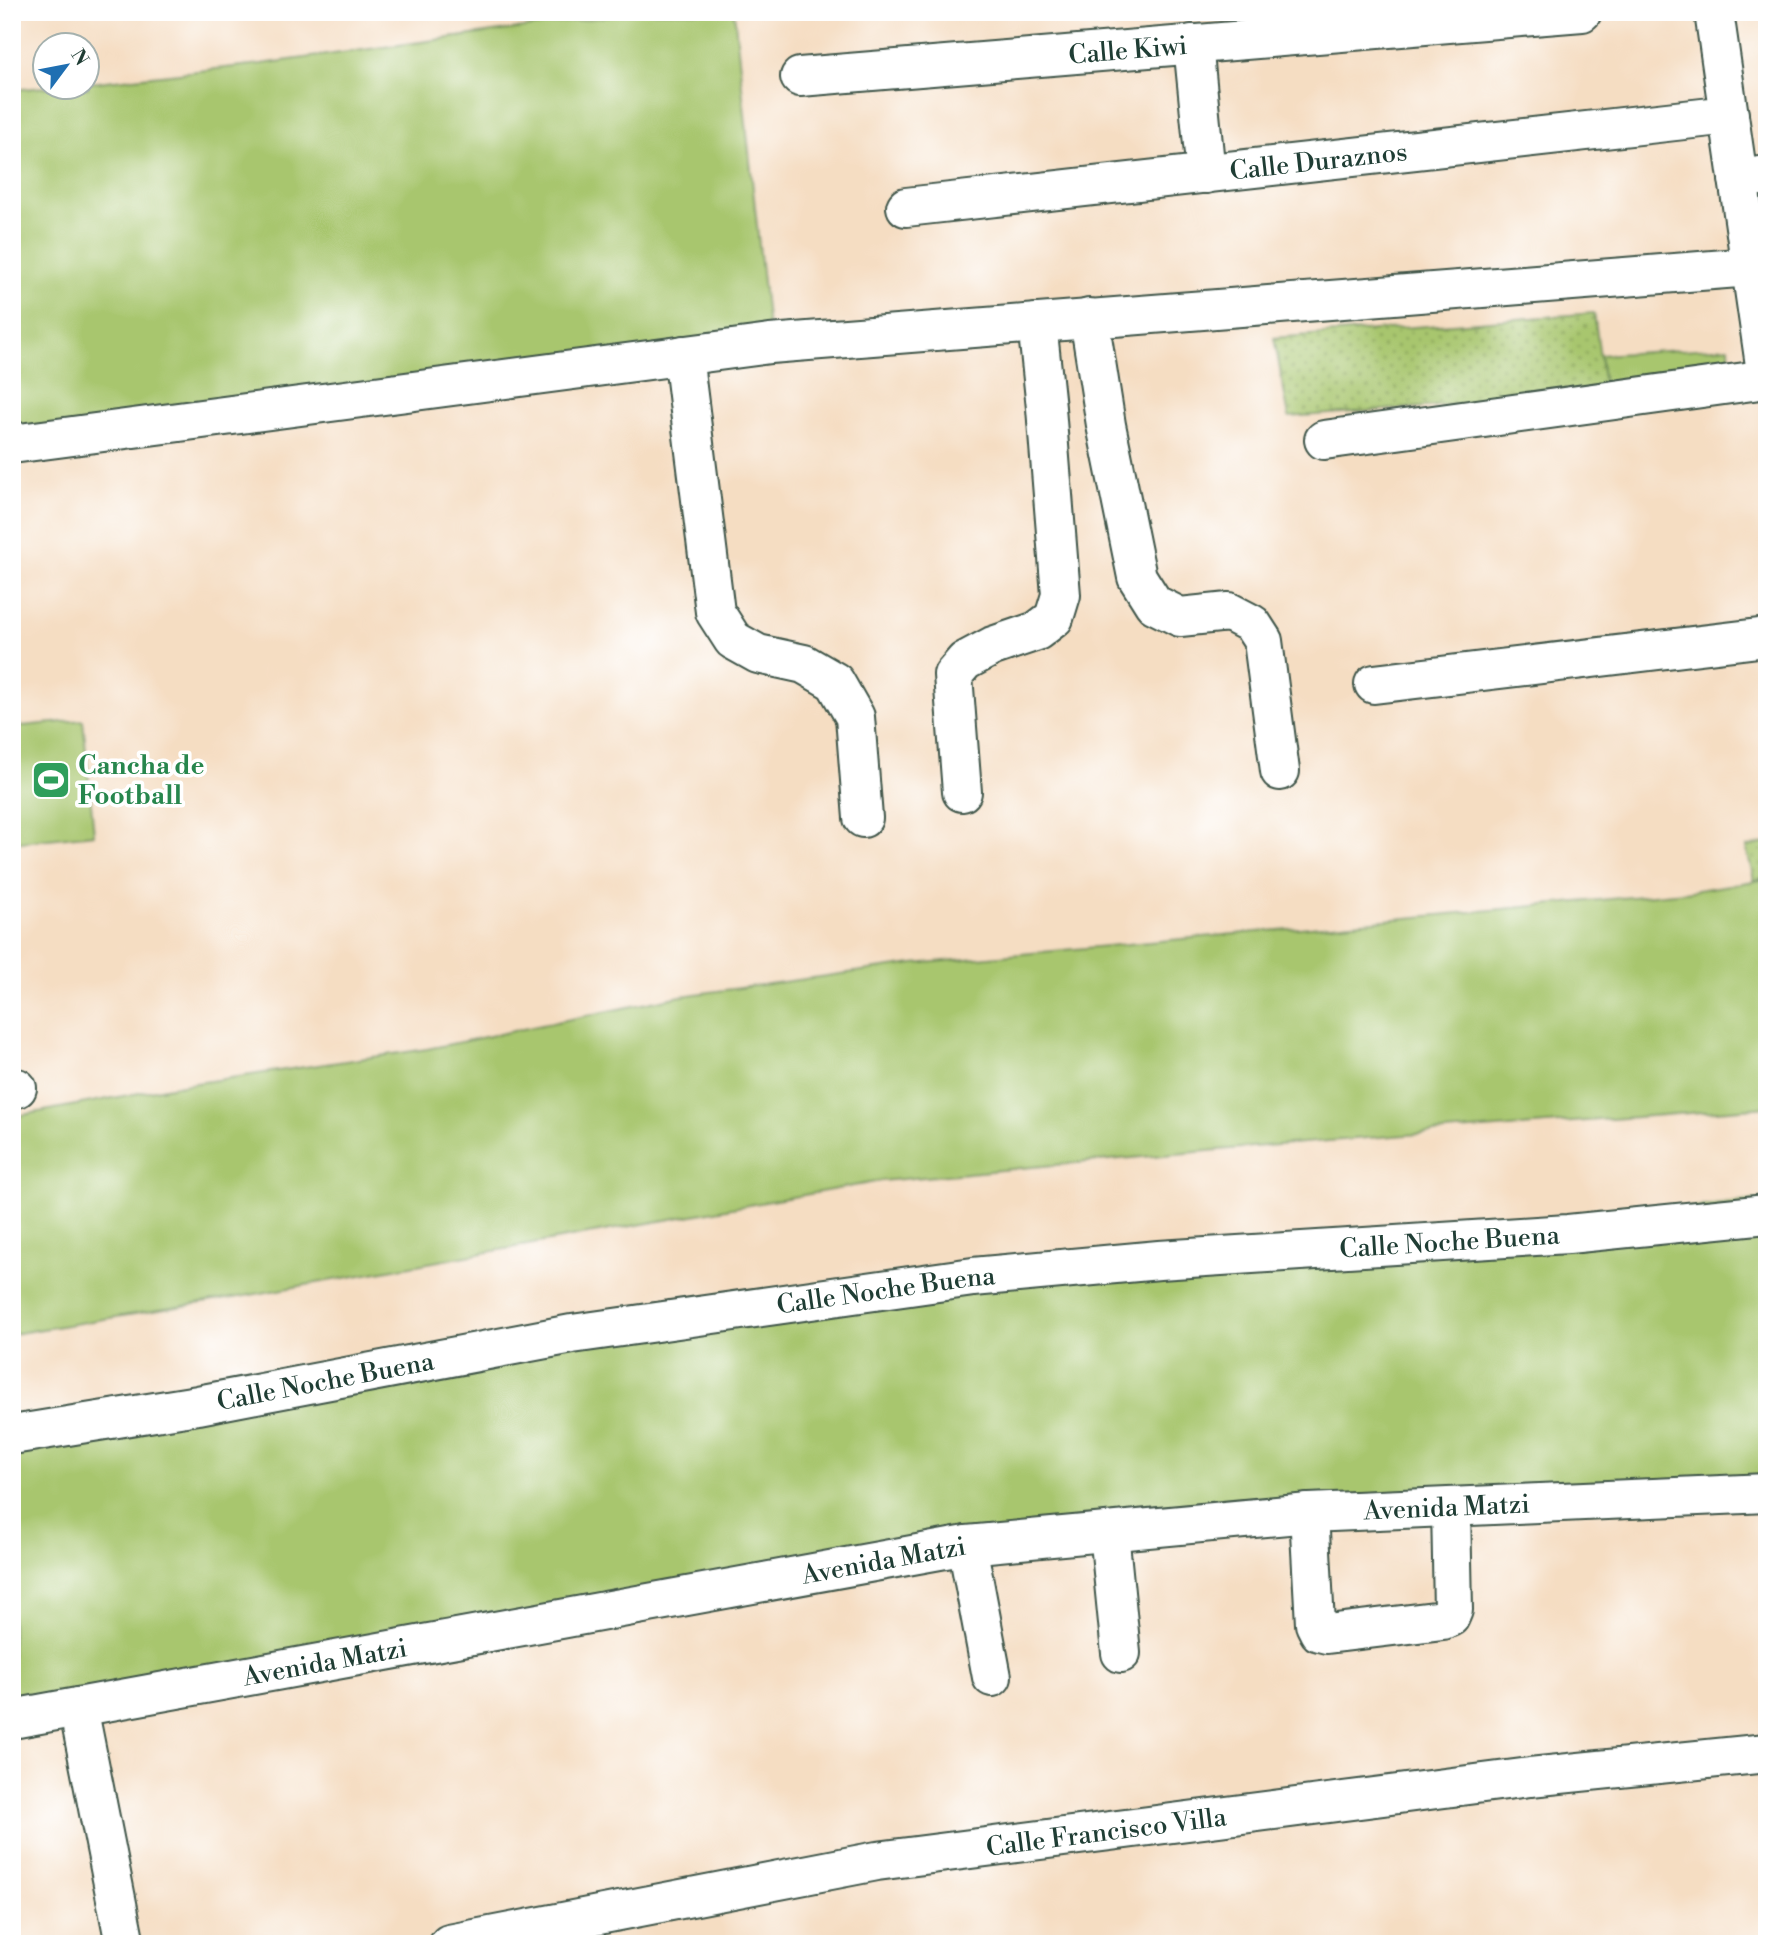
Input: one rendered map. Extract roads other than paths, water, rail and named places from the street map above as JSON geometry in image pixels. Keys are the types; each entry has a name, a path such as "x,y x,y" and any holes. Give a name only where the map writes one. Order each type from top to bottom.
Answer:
{"street":[{"name":"Calle Kiwi","path":"800,77 1582,12"},
{"path":"1324,440 1767,379 1751,267 1753,177 1729,115 1714,12"},
{"path":"1193,44 1206,174"},
{"name":"Calle Duraznos","path":"906,207 1729,115"},
{"path":"12,444 770,344 1751,267"},
{"path":"1089,318 1106,425 1137,577 1154,604 1180,617 1229,612 1252,624 1263,641 1280,771"},
{"path":"962,792 953,676 965,661 993,646 1037,631 1054,618 1061,595 1037,323"},
{"path":"683,355 715,612 733,640 758,654 804,664 835,682 855,717 863,818"},
{"path":"1374,684 1767,637"},
{"name":"Calle Noche Buena","path":"12,1435 198,1405 572,1334 974,1277 1159,1260 1568,1234 1767,1214"},
{"name":"Avenida Matzi","path":"12,1719 967,1545 1309,1513 1766,1500"},
{"path":"1309,1513 1315,1625 1319,1632 1327,1634 1443,1620 1450,1616 1451,1507"},
{"path":"1109,1532 1121,1653"},
{"path":"967,1545 992,1677"},
{"path":"78,1707 125,1944"},
{"name":"Calle Francisco Villa","path":"449,1944 877,1861 1530,1777 1767,1753"}],"place":[{"name":"Cancha de Football","path":"51,780"}]}
